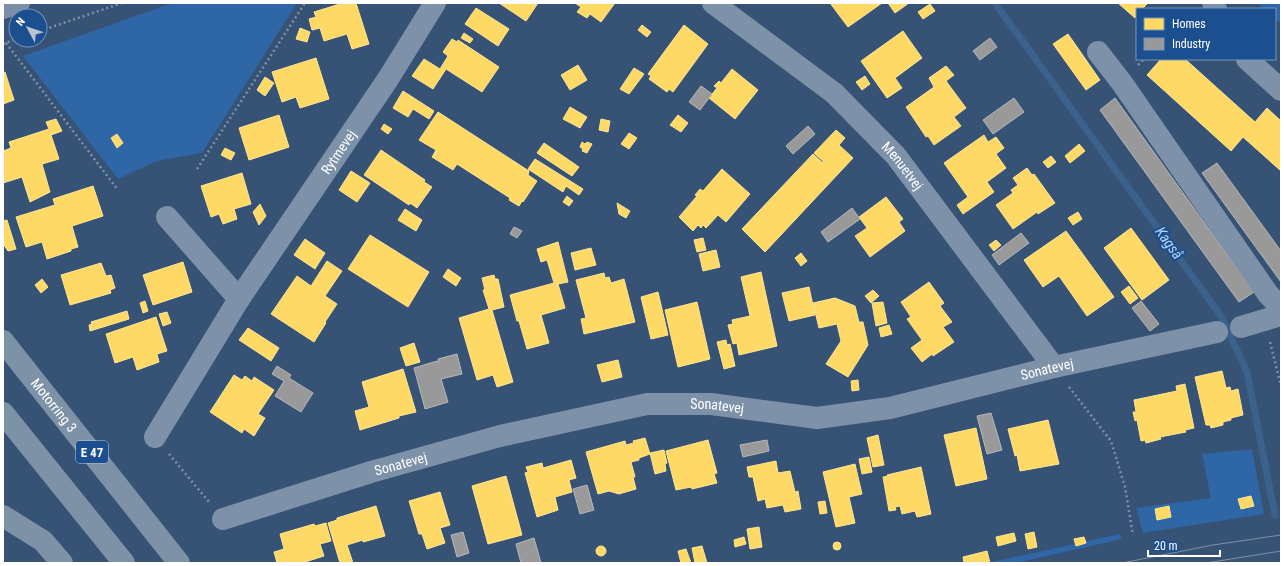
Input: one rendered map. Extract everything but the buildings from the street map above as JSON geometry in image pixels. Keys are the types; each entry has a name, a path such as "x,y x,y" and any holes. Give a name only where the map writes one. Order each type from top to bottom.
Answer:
{"highway":[{"name":"Motorring 3","path":"3,341 179,563"},
{"path":"3,413 124,563"},
{"path":"3,516 43,541 62,563"}],"main road":[{"path":"3,8 19,3"}],"street":[{"name":"Rytmevej","path":"155,437 239,299 383,85 435,3"},
{"name":"Menuetvej","path":"713,3 834,93 896,156 1054,367"},
{"path":"1098,52 1122,83 1268,294 1275,314 1241,327"},
{"path":"1248,60 1281,90"},
{"path":"167,217 239,299"},
{"name":"Sonatevej","path":"223,519 370,472 500,436 647,404 711,404 817,418 890,408 1054,367 1217,332"}],"path":[{"path":"48,28 122,3"},
{"path":"197,170 305,3"},
{"path":"4,43 118,190"},
{"path":"1275,314 1281,386"},
{"path":"1054,367 1111,441 1125,487 1133,535"},
{"path":"155,437 223,519"}],"shaded area":[{"path":"172,3 297,3 202,153 157,161 118,179 23,56"},
{"path":"1257,3 1281,3 1281,24 1276,20 1276,8 1263,8"},
{"path":"1252,449 1264,514 1143,533 1136,508 1211,498 1202,454"},
{"path":"1120,534 1122,539 1016,563 987,563"}],"waterway":[{"name":"Kagså","path":"995,3 1221,316 1247,372 1275,515"}],"tram line":[{"path":"1122,563 1213,545 1281,535"},
{"path":"1206,563 1281,551"}]}
